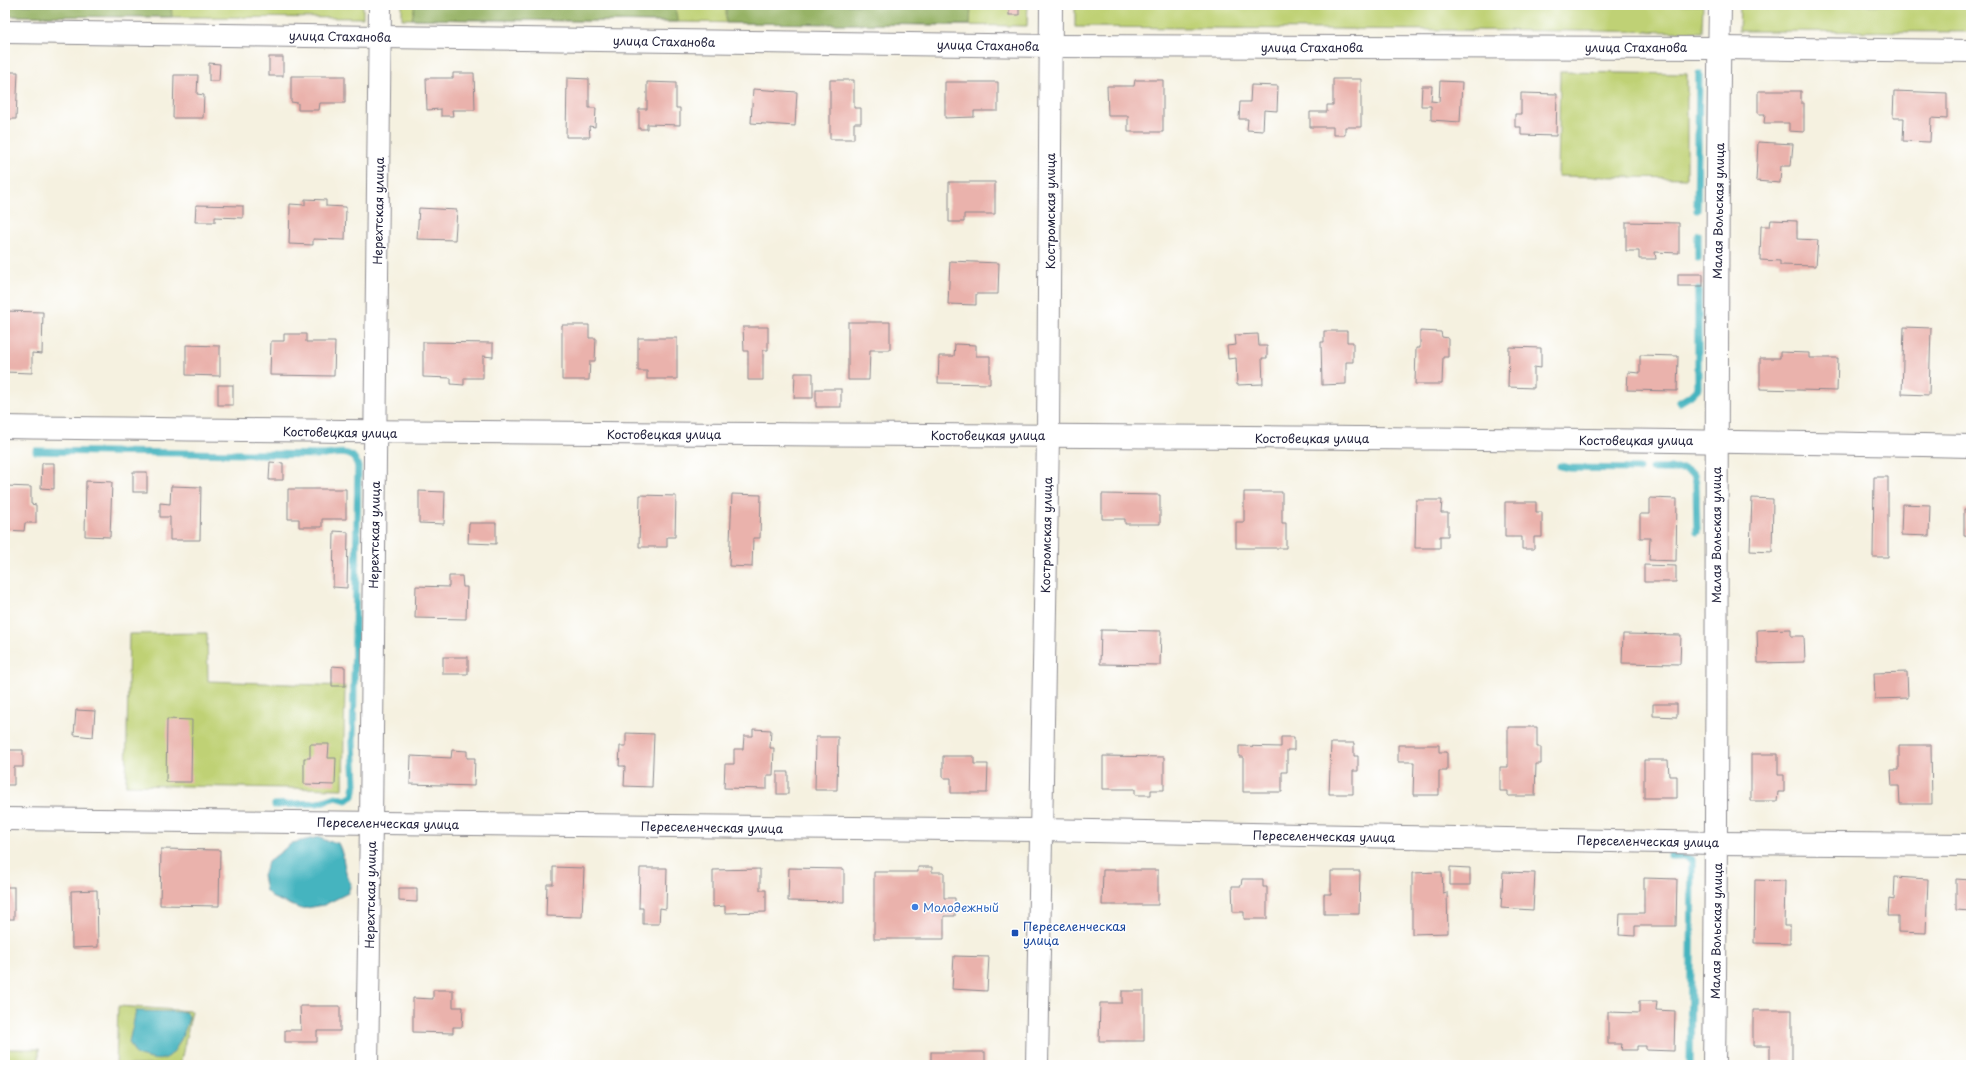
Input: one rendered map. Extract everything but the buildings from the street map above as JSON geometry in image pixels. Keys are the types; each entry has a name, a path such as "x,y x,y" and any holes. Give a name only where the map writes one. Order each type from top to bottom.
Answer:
{"street":[{"name":"Нерехтская улица","path":"367,1065 380,5"},
{"name":"Костромская улица","path":"1037,1065 1048,436 1051,5"},
{"name":"Малая Вольская улица","path":"1714,1065 1717,843 1716,441 1720,5"},
{"name":"улица Стаханова","path":"5,32 1051,46 1720,48 1971,51"},
{"name":"Костовецкая улица","path":"5,427 375,432 1716,441 1971,446"},
{"name":"Переселенческая улица","path":"5,819 1040,830 1717,843 1971,845"}],"green space":[{"path":"5,5 363,5 363,18 5,16"},
{"path":"5,5 171,5 172,17 5,16"},
{"path":"402,5 1028,5 1027,26 402,19"},
{"path":"415,5 674,5 678,22 412,19"},
{"path":"726,5 971,5 970,25 726,23"},
{"path":"1075,5 1703,5 1702,32 1075,27"},
{"path":"1740,5 1971,5 1971,32 1739,31"},
{"path":"1560,72 1687,74 1687,178 1558,176"},
{"path":"207,633 208,681 345,686 343,789 126,785 129,634"},
{"path":"118,1006 192,1011 180,1065 116,1065"},
{"path":"5,1049 39,1049 39,1065 5,1065"}],"water":[{"path":"319,837 327,841 338,843 348,879 351,884 348,893 324,905 301,909 273,898 266,891 263,875 268,862 292,843"},
{"path":"136,1011 185,1012 189,1016 187,1025 177,1047 168,1057 158,1060 136,1055 129,1042"}],"waterway":[{"path":"1697,210 1699,74"},
{"path":"1698,235 1698,258"},
{"path":"1680,402 1690,396 1698,388 1698,290"},
{"path":"36,451 325,455 341,453 350,455 356,461 358,467 353,742 355,784 353,796 346,800 336,797 318,803 275,805"},
{"path":"1560,466 1570,468 1639,469"},
{"path":"1652,469 1684,469 1694,474 1696,483 1697,532"},
{"path":"1671,856 1683,856 1692,860 1690,1065"}],"place":[{"name":"Молодежный","path":"915,907"},
{"name":"Переселенческая улица","path":"1015,933"}]}
